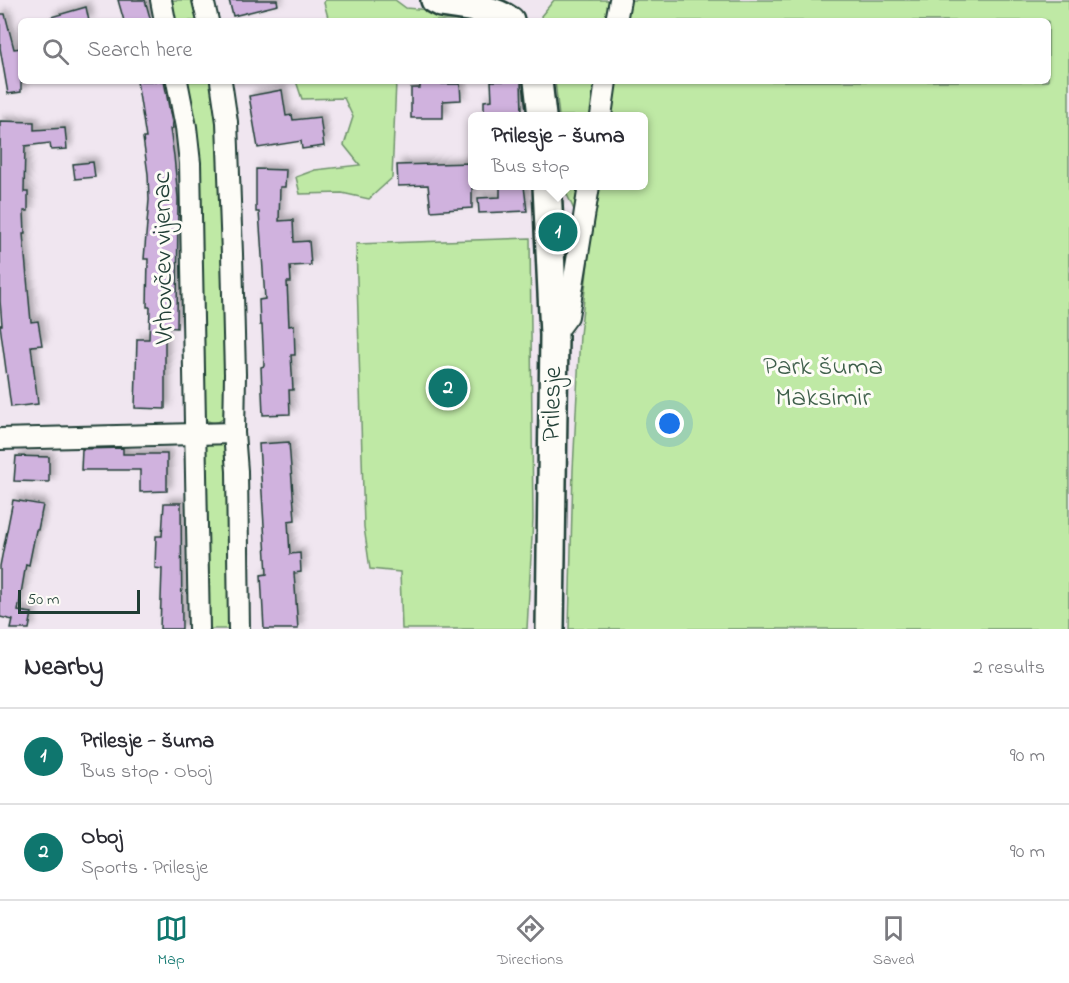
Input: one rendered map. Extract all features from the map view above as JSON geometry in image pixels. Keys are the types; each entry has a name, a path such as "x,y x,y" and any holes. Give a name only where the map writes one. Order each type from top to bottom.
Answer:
{"street":[{"path":"161,0 164,18"},
{"path":"204,0 207,18"},
{"path":"435,0 492,12 505,18"},
{"path":"617,18 620,0"},
{"name":"Vrhovčev vijenac","path":"178,84 190,163 199,629"},
{"path":"221,84 229,154 239,629"},
{"path":"538,84 541,112"},
{"path":"602,112 606,84"},
{"path":"547,190 554,335"},
{"name":"Prilesje","path":"550,629 554,335 568,316 588,190"},
{"path":"0,439 234,433"}],"green space":[{"path":"168,0 198,0 202,18 172,18"},
{"path":"325,0 395,0 406,8 454,12 465,18 328,18"},
{"name":"Park šuma Maksimir","path":"554,0 1069,0 1069,629 569,629 573,470 580,335 590,244 565,190 648,190 648,112 559,112 555,84 1051,84 1051,18 541,18"},
{"path":"185,84 215,84 230,401 224,417 218,422 214,423 202,418"},
{"path":"297,84 396,84 392,178 369,199 342,193 300,194 296,177 315,170 360,165 344,145 353,117 344,98 302,99"},
{"path":"530,238 533,519 527,629 402,629 400,572 370,569 364,527 356,244"},
{"path":"208,441 224,442 228,446 234,629 205,629 203,446"}],"building":[{"path":"118,0 145,0 150,18 123,18"},
{"path":"229,0 277,0 278,5 233,16"},
{"path":"86,7 88,18 51,18"},
{"path":"0,14 5,14 14,49 18,48 18,84 21,84 21,92 8,94 0,48"},
{"path":"137,84 165,84 173,128 170,129 178,198 177,328 165,327 165,409 135,408 137,339 149,339 148,259 144,259 149,200 143,138 146,138"},
{"path":"420,84 460,84 461,100 443,101 443,118 411,118 411,88 420,88"},
{"path":"491,84 521,84 522,112 484,112 484,101 492,100"},
{"path":"282,90 286,116 292,115 293,120 320,117 324,146 302,149 301,141 258,148 249,96"},
{"path":"0,121 34,122 34,130 65,128 67,149 51,150 50,143 25,146 24,192 28,192 28,211 24,211 25,234 23,234 31,322 38,321 42,345 31,346 38,404 11,407 0,325 2,325"},
{"path":"93,162 95,177 75,179 73,164"},
{"path":"468,163 468,190 472,190 472,208 431,211 428,185 398,186 397,165"},
{"path":"256,169 286,170 285,187 280,187 279,221 293,220 294,242 309,241 311,265 290,266 291,282 287,282 289,326 294,325 295,355 291,355 293,390 289,390 290,414 263,415 261,367 264,366 259,300 265,299 259,212 256,212"},
{"path":"500,190 524,190 527,211 479,213 478,198 500,197"},
{"path":"289,442 295,520 288,521 290,554 300,553 301,572 294,573 298,629 264,629 261,575 267,574 259,444"},
{"path":"123,448 123,454 167,454 167,491 140,492 140,470 81,470 82,449"},
{"path":"16,456 49,457 49,482 14,481"},
{"path":"13,500 43,505 29,565 26,564 18,611 32,613 29,629 11,629 13,620 0,617 0,566"},
{"path":"164,503 181,503 182,629 160,629 162,569 155,568 156,536 162,536"}],"place":[{"name":"Prilesje - šuma","path":"558,232"},
{"name":"Oboj","path":"448,388"}]}
